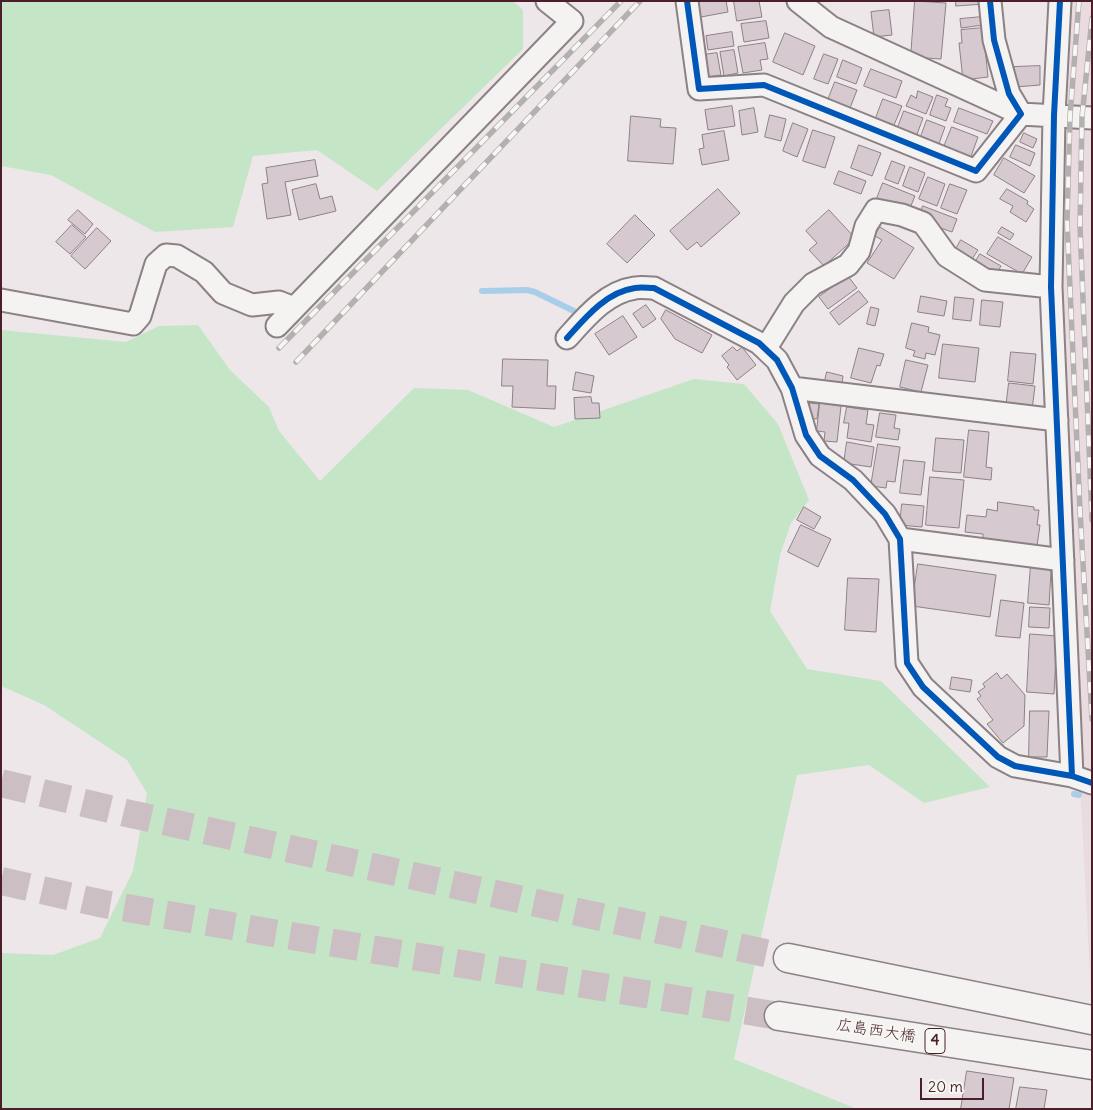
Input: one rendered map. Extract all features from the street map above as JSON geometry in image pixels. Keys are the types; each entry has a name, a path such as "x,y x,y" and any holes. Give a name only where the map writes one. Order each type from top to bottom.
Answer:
{"highway":[{"path":"788,958 1092,1020"},
{"name":"広島西大橋","path":"778,1016 1092,1065"}],"street":[{"path":"277,326 572,21 547,1"},
{"path":"687,1 699,89 764,85 976,171 1021,114"},
{"path":"798,1 831,27 1021,114 1092,118"},
{"path":"990,1 994,40 1009,94 1021,114"},
{"path":"567,338 589,312 619,292 635,288 654,288 766,348 777,360 792,388 806,435 820,456 854,480 885,514 900,538 907,663 923,687 998,757 1015,766 1082,780 1063,560 1051,287 1054,115 1060,1"},
{"path":"766,348 794,303 813,284 848,265 859,251 866,226 876,210 902,215 923,223 947,256 985,280 1051,287"},
{"path":"1,300 133,324 140,316 156,264 166,255 177,256 204,272 223,293 252,305 279,302 294,308"},
{"path":"792,388 1057,420"},
{"path":"900,538 1063,560"}],"shaded area":[{"path":"1066,1 1092,1 1092,1015 1081,802 1073,560 1062,335 1060,128"}],"green space":[{"path":"1,1 513,1 523,10 523,49 377,191 317,150 253,156 233,227 155,232 51,175 1,166"},
{"path":"198,325 230,370 269,407 279,431 320,481 414,388 468,390 554,427 694,379 744,384 778,424 809,500 791,523 780,555 770,611 807,669 881,681 990,787 924,803 869,765 797,775 734,1059 857,1109 1,1109 1,953 53,955 100,938 133,871 147,793 127,760 44,705 1,686 1,330 126,342 159,326"}],"building":[{"path":"698,1 726,1 728,12 701,17"},
{"path":"734,1 759,1 762,17 737,21"},
{"path":"915,1 946,3 941,59 911,57"},
{"path":"956,1 984,1 984,4 956,6"},
{"path":"889,10 892,35 874,37 871,12"},
{"path":"982,17 983,25 961,28 960,19"},
{"path":"766,21 769,38 744,42 741,24"},
{"path":"983,28 988,77 963,80 959,43 962,43 961,30"},
{"path":"732,32 734,46 708,50 706,36"},
{"path":"785,33 815,46 803,75 773,62"},
{"path":"765,43 768,59 760,60 762,70 743,73 738,47"},
{"path":"734,50 738,73 724,76 720,52"},
{"path":"717,53 721,75 706,77 703,55"},
{"path":"824,54 838,59 828,84 814,79"},
{"path":"843,60 862,68 856,84 837,77"},
{"path":"1040,66 1040,85 1015,87 1014,67"},
{"path":"871,69 902,81 896,98 864,86"},
{"path":"835,82 857,90 850,108 828,100"},
{"path":"918,91 933,97 926,114 906,106 911,95 916,98"},
{"path":"937,95 948,99 945,106 951,108 946,121 930,115"},
{"path":"883,99 902,106 894,125 876,118"},
{"path":"732,106 735,126 708,130 705,110"},
{"path":"754,108 758,132 742,135 739,111"},
{"path":"959,108 993,121 987,134 954,122"},
{"path":"904,111 923,118 916,137 897,130"},
{"path":"770,115 786,119 781,141 765,137"},
{"path":"631,116 661,119 660,127 676,128 673,164 628,161"},
{"path":"927,120 945,127 937,149 919,142"},
{"path":"793,123 808,129 797,157 783,151"},
{"path":"952,127 978,137 970,159 943,149"},
{"path":"813,130 835,137 825,168 803,161"},
{"path":"724,131 729,160 702,165 699,149 704,148 702,135"},
{"path":"1024,133 1037,139 1033,148 1020,142"},
{"path":"859,145 881,153 872,176 851,168"},
{"path":"1016,145 1035,153 1030,166 1010,157"},
{"path":"1004,158 1035,176 1024,193 994,175"},
{"path":"315,160 318,176 285,182 291,215 267,219 262,184 268,183 266,168"},
{"path":"892,161 905,166 898,184 885,179"},
{"path":"910,167 925,173 918,192 903,186"},
{"path":"839,171 866,181 861,194 834,184"},
{"path":"928,177 945,184 937,206 919,199"},
{"path":"883,183 915,196 910,208 896,202 894,208 876,201"},
{"path":"316,184 320,199 332,196 336,211 299,220 292,190"},
{"path":"950,184 967,190 957,214 941,208"},
{"path":"718,189 740,213 701,247 697,242 687,250 670,231"},
{"path":"1007,189 1028,201 1027,204 1034,209 1026,222 1010,212 1013,206 1000,199"},
{"path":"923,206 957,219 952,232 932,225 920,214"},
{"path":"78,210 93,224 85,234 68,220"},
{"path":"829,210 855,238 824,266 809,250 817,243 806,231"},
{"path":"635,215 655,235 627,263 607,244"},
{"path":"72,225 86,237 70,254 56,242"},
{"path":"880,227 914,248 894,279 867,263 882,240 875,236"},
{"path":"1002,227 1014,234 1010,240 998,233"},
{"path":"97,228 111,241 85,269 71,256"},
{"path":"998,237 1032,257 1022,274 987,254"},
{"path":"961,240 978,250 968,265 952,256"},
{"path":"980,254 1001,266 994,278 972,268"},
{"path":"848,276 857,288 828,309 819,297"},
{"path":"859,291 868,302 839,325 830,313"},
{"path":"921,296 947,301 944,316 918,312"},
{"path":"955,297 974,299 971,321 953,319"},
{"path":"982,300 1003,302 1000,327 980,325"},
{"path":"646,305 656,319 643,328 633,314"},
{"path":"871,307 879,309 875,326 867,324"},
{"path":"666,310 712,335 702,353 675,339 661,319"},
{"path":"623,316 637,337 609,355 595,334"},
{"path":"912,323 929,327 928,332 940,335 935,355 926,353 925,359 913,356 915,351 906,348"},
{"path":"943,344 979,348 975,382 939,378"},
{"path":"733,347 737,351 742,347 756,365 737,380 727,367 729,365 722,356"},
{"path":"859,348 884,354 880,366 877,365 871,383 851,378"},
{"path":"1011,352 1036,354 1033,384 1008,381"},
{"path":"503,359 548,360 547,386 556,386 555,409 512,407 513,386 502,386"},
{"path":"906,360 928,365 921,392 900,387"},
{"path":"576,372 594,376 591,393 573,390"},
{"path":"827,372 843,376 841,389 824,385"},
{"path":"1009,383 1035,386 1032,410 1006,408"},
{"path":"591,397 592,403 599,403 600,418 575,419 574,398"},
{"path":"810,403 819,404 817,419 808,418 805,405"},
{"path":"820,403 841,406 837,442 824,441 825,432 817,431"},
{"path":"847,407 868,410 866,424 874,425 871,442 847,438 849,423 844,423"},
{"path":"880,413 896,415 894,428 900,429 898,440 876,437"},
{"path":"969,430 989,432 986,467 992,468 991,480 964,477"},
{"path":"936,438 964,440 961,473 933,471"},
{"path":"847,442 874,447 871,467 844,463"},
{"path":"878,444 900,447 895,482 887,481 886,488 871,486"},
{"path":"904,460 925,462 921,495 900,493"},
{"path":"930,477 964,480 959,528 926,525"},
{"path":"998,502 1034,507 1034,510 1039,510 1037,525 1040,525 1037,546 983,539 983,534 965,532 967,515 986,517 987,509 997,511"},
{"path":"902,504 924,506 922,527 900,525"},
{"path":"804,507 821,517 814,529 797,520"},
{"path":"801,525 831,539 818,567 788,552"},
{"path":"918,564 996,575 990,617 912,606"},
{"path":"1031,564 1044,565 1051,572 1049,605 1028,603"},
{"path":"848,578 879,579 876,632 845,630"},
{"path":"1001,600 1024,603 1020,638 996,636"},
{"path":"1030,607 1050,608 1049,628 1029,627"},
{"path":"1030,634 1057,636 1054,694 1027,692"},
{"path":"997,673 1001,679 1007,674 1025,695 1024,726 1003,743 987,724 993,720 977,699 981,696 978,692 985,687 983,684"},
{"path":"952,677 972,680 970,692 950,689"},
{"path":"1030,711 1049,711 1047,757 1029,757"},
{"path":"967,1071 1014,1078 1009,1109 961,1109"},
{"path":"1020,1087 1047,1090 1044,1109 1016,1109"}],"waterway":[{"path":"482,291 527,290 582,315"},
{"path":"1074,794 1079,795"}],"tunnel":[{"path":"1,783 126,813 788,958"},
{"path":"1,881 104,904 779,1016"}],"railway":[{"path":"279,348 621,1"},
{"path":"296,362 640,1"},
{"path":"1079,1 1070,116 1067,221 1080,511 1092,719"},
{"path":"1092,18 1082,117 1080,226 1092,520"}],"cycle path":[{"path":"687,1 699,89 764,85 976,171 1021,114 1009,94 994,40 990,1"},
{"path":"1060,1 1054,115 1051,287 1072,776"},
{"path":"567,338 605,300 624,290 654,288 759,343 777,360 792,388 806,435 820,456 853,480 885,514 900,539 907,663 923,687 998,757 1015,766 1072,776 1092,783"}]}
